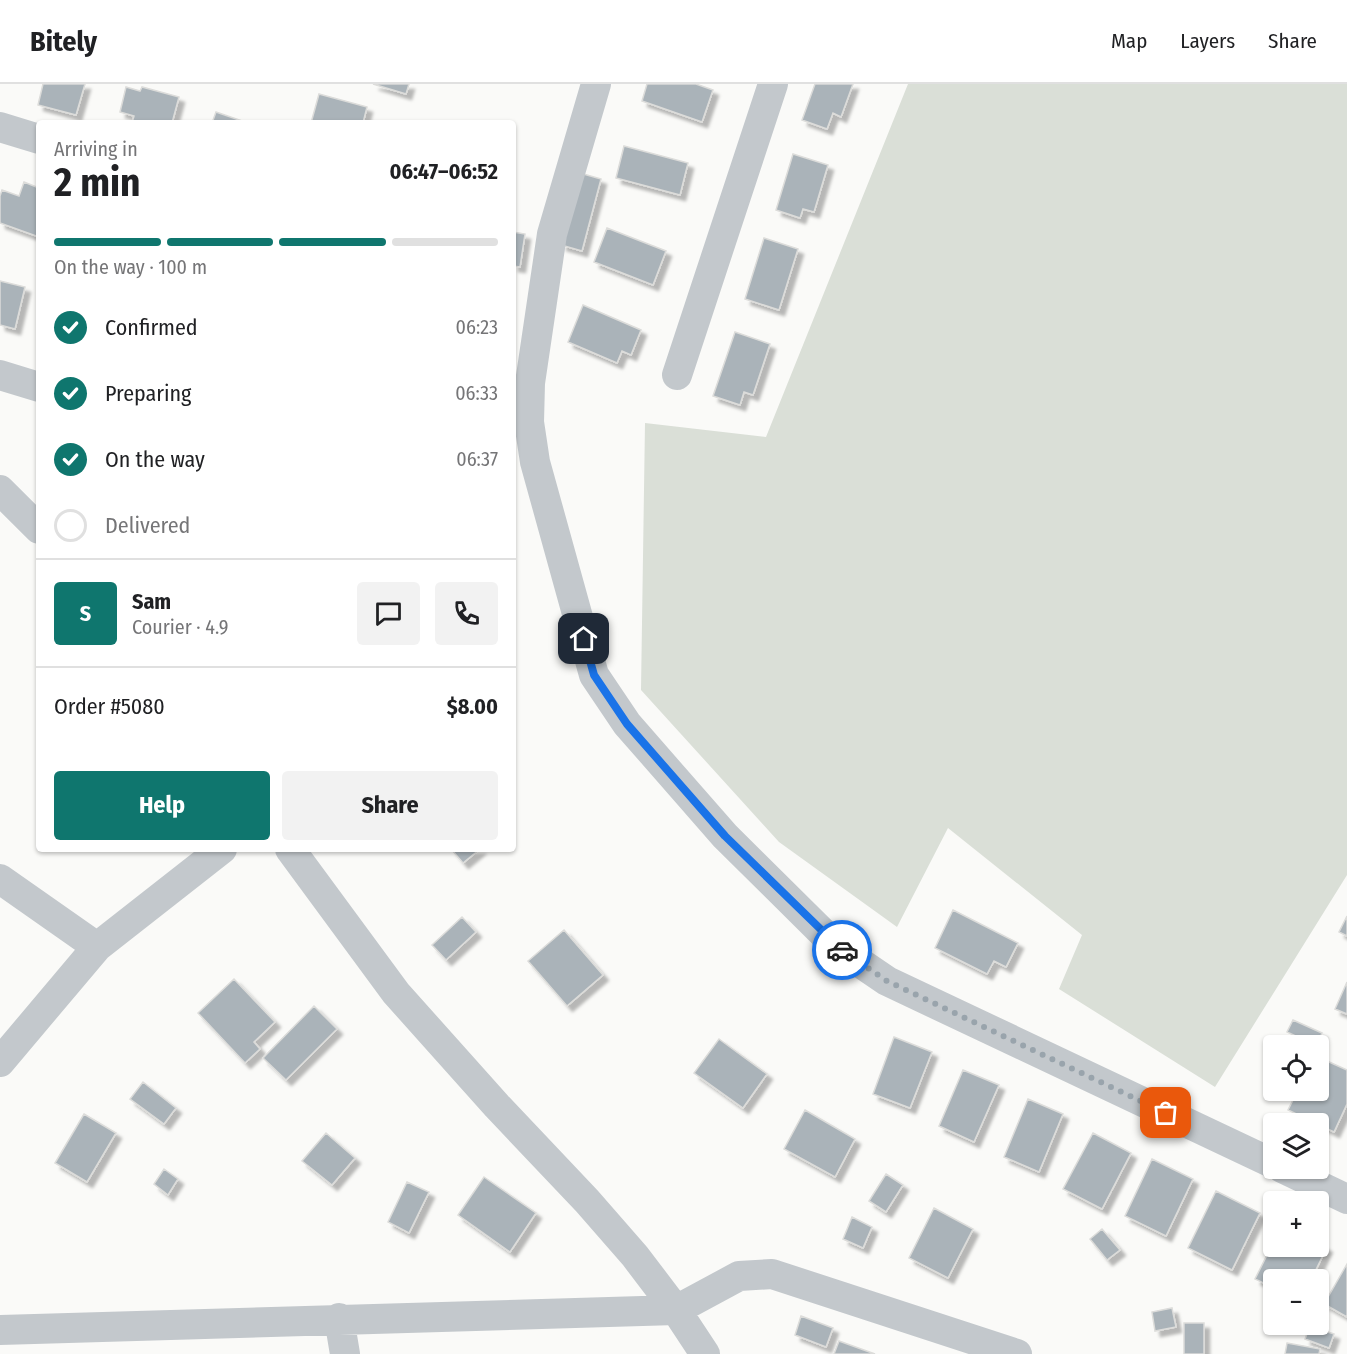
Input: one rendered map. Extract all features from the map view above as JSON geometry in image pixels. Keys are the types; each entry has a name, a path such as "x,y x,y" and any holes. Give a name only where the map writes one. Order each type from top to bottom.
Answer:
{"street":[{"path":"596,84 552,234 530,383 529,422 536,462 594,675 627,724 725,836 837,947 887,981 1263,1159"},
{"path":"677,375 773,84"},
{"path":"0,127 36,138"},
{"path":"0,375 36,386"},
{"path":"0,490 36,526"},
{"path":"0,1062 97,947 218,852"},
{"path":"292,852 396,993 497,1106 587,1200 635,1256 676,1310 699,1350"},
{"path":"0,879 97,947"},
{"path":"1305,1179 1347,1199"},
{"path":"0,1330 339,1318 676,1310 739,1276 772,1274 1017,1354"},
{"path":"339,1318 345,1354"}],"shaded area":[{"path":"908,84 1347,84 1347,875 1215,1087 1059,989 1082,935 948,828 897,927 779,842 641,690 645,423 766,437"}],"building":[{"path":"43,84 85,84 76,115 38,105"},
{"path":"373,84 409,84 406,94"},
{"path":"647,84 696,84 713,90 702,122 642,101"},
{"path":"815,84 853,84 841,117 833,113 827,129 802,120"},
{"path":"126,87 140,91 142,87 179,97 173,120 133,120 134,116 120,112"},
{"path":"319,94 367,107 364,120 312,120"},
{"path":"216,112 239,120 213,120"},
{"path":"624,146 688,163 680,195 616,178"},
{"path":"793,154 828,165 814,212 803,209 800,218 776,210"},
{"path":"580,173 601,179 582,251 561,245"},
{"path":"24,182 36,187 36,236 0,223 2,190 19,196"},
{"path":"607,228 666,251 653,285 594,262"},
{"path":"516,232 525,234 520,267 516,266"},
{"path":"764,238 798,249 779,310 745,299"},
{"path":"0,281 25,287 15,329 0,325"},
{"path":"583,305 641,330 631,355 622,351 617,363 568,342"},
{"path":"735,332 770,344 753,395 744,392 740,405 713,396"},
{"path":"454,852 476,852 463,863"},
{"path":"953,910 1018,943 1006,967 994,961 987,974 935,948"},
{"path":"1347,916 1347,936 1339,932"},
{"path":"462,917 476,932 446,960 432,945"},
{"path":"564,930 603,975 567,1006 528,961"},
{"path":"234,979 275,1022 254,1042 260,1049 245,1063 198,1013"},
{"path":"1347,982 1347,1014 1335,1009"},
{"path":"314,1006 337,1029 286,1080 263,1058"},
{"path":"1293,1020 1322,1033 1321,1035 1293,1035 1287,1032"},
{"path":"894,1037 932,1052 910,1108 873,1094"},
{"path":"719,1039 767,1074 743,1108 694,1073"},
{"path":"1329,1062 1347,1070 1347,1104 1334,1132 1329,1130 1329,1113 1294,1113 1288,1110 1292,1101 1329,1101"},
{"path":"963,1070 999,1085 974,1142 939,1126"},
{"path":"143,1082 176,1108 164,1124 130,1099"},
{"path":"1028,1099 1063,1114 1039,1172 1004,1157"},
{"path":"805,1110 855,1139 835,1177 784,1149"},
{"path":"84,1114 116,1133 87,1182 55,1163"},
{"path":"326,1133 355,1158 332,1185 302,1161"},
{"path":"1093,1133 1131,1153 1102,1209 1063,1189"},
{"path":"1152,1159 1193,1179 1166,1236 1125,1216"},
{"path":"164,1169 178,1179 168,1195 154,1184"},
{"path":"886,1174 903,1185 886,1212 869,1201"},
{"path":"484,1177 536,1213 510,1252 458,1215"},
{"path":"407,1182 429,1192 409,1233 388,1222"},
{"path":"1216,1191 1260,1213 1232,1270 1188,1248"},
{"path":"934,1208 973,1229 948,1278 909,1258"},
{"path":"852,1217 872,1227 863,1248 843,1239"},
{"path":"1102,1229 1120,1250 1107,1260 1090,1239"},
{"path":"1266,1257 1322,1257 1316,1269 1263,1269 1263,1283 1255,1279"},
{"path":"1347,1264 1347,1317 1329,1307 1329,1295"},
{"path":"1172,1308 1176,1327 1155,1331 1152,1312"},
{"path":"801,1316 833,1328 826,1347 795,1335"},
{"path":"1184,1323 1204,1323 1204,1354 1184,1354"},
{"path":"1329,1332 1334,1334 1329,1348 1305,1339 1307,1335 1329,1335"},
{"path":"839,1341 875,1354 834,1354"},
{"path":"1287,1343 1320,1349 1319,1354 1285,1354"}],"way so far":[{"path":"842,950 887,981 1166,1113"}],"route":[{"path":"584,639 594,675 627,724 725,836 842,950"}]}
